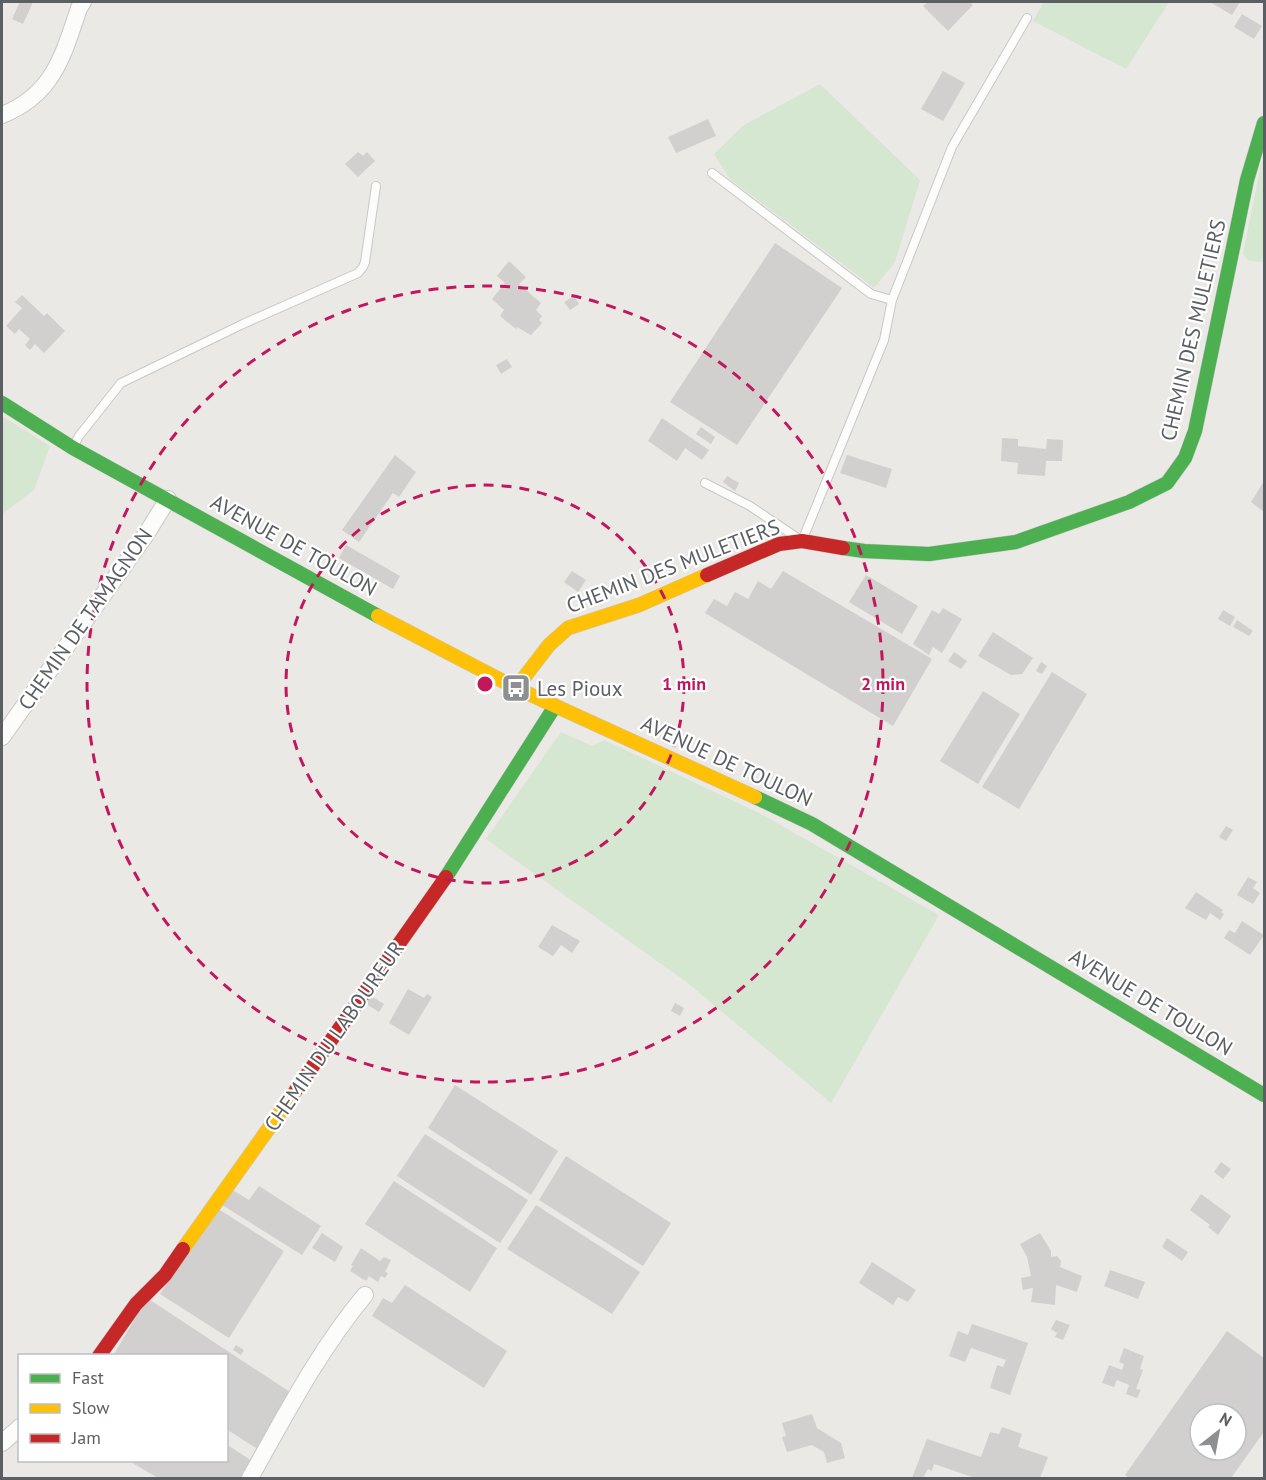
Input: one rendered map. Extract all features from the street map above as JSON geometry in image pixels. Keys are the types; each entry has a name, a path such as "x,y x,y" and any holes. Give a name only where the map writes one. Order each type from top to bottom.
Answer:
{"street":[{"path":"2,115 41,91 54,74 83,2"},
{"name":"CHEMIN DES MULETIERS","path":"516,688 549,645 568,628 639,605 779,544 802,541 864,551 929,554 1016,542 1129,502 1167,483 1185,458 1195,431 1247,180 1264,123"},
{"name":"AVENUE DE TOULON","path":"2,403 73,448 382,618 516,688 732,785 812,824 1264,1095"},
{"name":"CHEMIN DE TAMAGNON","path":"2,737 145,536 168,499"},
{"name":"CHEMIN DU LABOUREUR","path":"100,1354 136,1304 165,1275 439,887 555,706"},
{"path":"250,1479 345,1318 365,1295"},
{"path":"2,1443 18,1429"}],"lane":[{"path":"705,483 750,506 802,541 884,340 892,300 952,147 1027,18"},
{"path":"712,173 871,294 892,300"},
{"path":"73,448 79,436 121,383 243,324 358,273 365,262 376,186"}],"green space":[{"path":"1044,2 1169,2 1126,69 1033,21"},
{"path":"820,84 920,180 895,262 874,288 730,179 714,154 744,125"},
{"path":"1264,149 1264,262 1249,261 1243,254"},
{"path":"2,416 50,446 34,490 2,514"},
{"path":"561,732 592,746 604,740 761,814 939,915 831,1103 685,981 486,839"}],"building":[{"path":"20,2 33,2 23,24 12,19"},
{"path":"928,2 970,2 973,5 948,31 923,6"},
{"path":"1210,2 1240,2 1232,15"},
{"path":"1242,14 1262,26 1254,39 1234,27"},
{"path":"943,71 965,83 943,121 921,109"},
{"path":"708,119 716,136 676,153 668,137"},
{"path":"358,152 363,156 367,152 375,161 358,177 345,164"},
{"path":"775,243 842,288 737,445 670,402"},
{"path":"509,261 526,277 519,284 541,303 536,310 542,316 539,320 542,323 531,335 517,327 516,329 500,316 504,310 492,299 505,283 497,276"},
{"path":"22,295 44,316 47,313 65,331 44,353 35,344 30,350 25,345 30,339 19,329 15,334 6,326 22,308 15,302"},
{"path":"574,296 579,304 570,310 564,302"},
{"path":"507,359 512,367 501,374 496,365"},
{"path":"662,418 709,450 702,460 685,448 677,461 648,441"},
{"path":"701,427 715,437 711,444 696,434"},
{"path":"1002,438 1018,439 1018,446 1046,449 1047,439 1063,440 1062,461 1046,461 1045,476 1017,474 1018,463 1001,461"},
{"path":"395,455 416,472 399,497 393,493 359,542 342,530"},
{"path":"847,455 892,469 886,488 840,473"},
{"path":"727,476 739,483 735,491 723,482"},
{"path":"1264,481 1264,512 1251,502"},
{"path":"346,545 400,576 393,589 339,558"},
{"path":"572,571 586,580 578,592 564,582"},
{"path":"783,571 932,659 893,726 705,613 714,599 727,606 735,592 748,599 758,581 771,589"},
{"path":"866,575 918,606 902,634 849,602"},
{"path":"943,608 962,619 942,653 933,647 929,655 913,644 932,610 939,614"},
{"path":"1223,610 1235,617 1230,626 1218,619"},
{"path":"1237,620 1253,631 1249,636 1233,627"},
{"path":"993,632 1033,658 1022,674 1011,675 978,656"},
{"path":"954,652 967,661 961,669 948,661"},
{"path":"1041,662 1047,666 1042,674 1036,671"},
{"path":"1052,672 1087,694 1019,809 982,787"},
{"path":"983,691 1020,714 978,784 940,761"},
{"path":"1226,826 1233,830 1226,841 1219,837"},
{"path":"1248,877 1257,882 1253,888 1260,893 1253,904 1237,895"},
{"path":"1196,892 1223,910 1221,912 1224,914 1220,920 1210,913 1206,920 1185,908"},
{"path":"1242,921 1264,935 1250,955 1224,938 1229,930 1235,933"},
{"path":"552,925 580,941 572,953 561,945 553,956 538,947"},
{"path":"408,989 424,998 427,994 432,997 409,1035 389,1023"},
{"path":"366,993 384,1004 379,1012 361,1001"},
{"path":"675,1003 684,1008 680,1016 671,1011"},
{"path":"455,1085 558,1151 531,1195 428,1128"},
{"path":"425,1134 528,1200 500,1243 397,1176"},
{"path":"566,1156 671,1223 643,1266 539,1200"},
{"path":"1221,1162 1231,1169 1223,1179 1214,1172"},
{"path":"394,1181 497,1248 470,1292 365,1224"},
{"path":"259,1186 321,1226 302,1255 219,1203 231,1189 249,1200"},
{"path":"1201,1194 1231,1216 1218,1235 1208,1227 1210,1225 1190,1210"},
{"path":"536,1205 640,1272 612,1314 507,1249"},
{"path":"217,1208 284,1251 229,1338 160,1294"},
{"path":"322,1233 343,1247 335,1262 312,1248"},
{"path":"1040,1233 1051,1251 1051,1257 1057,1256 1061,1261 1060,1267 1082,1276 1077,1292 1056,1285 1055,1305 1031,1302 1033,1288 1023,1290 1021,1278 1031,1276 1027,1257 1020,1244"},
{"path":"1167,1238 1188,1252 1182,1261 1162,1247"},
{"path":"361,1248 380,1261 384,1257 391,1260 385,1272 388,1273 385,1278 381,1276 378,1282 369,1276 366,1281 350,1271"},
{"path":"872,1262 916,1290 908,1302 898,1297 893,1305 859,1283"},
{"path":"1110,1270 1145,1282 1138,1299 1104,1286"},
{"path":"405,1285 507,1351 484,1388 372,1316 383,1298 392,1303"},
{"path":"147,1298 293,1394 259,1450 228,1430 228,1354 114,1354"},
{"path":"1056,1320 1070,1325 1063,1340 1055,1337 1057,1333 1051,1329"},
{"path":"972,1324 1028,1343 1010,1395 990,1388 997,1365 1003,1367 1006,1360 971,1348 965,1362 949,1356 958,1331 968,1335"},
{"path":"1227,1331 1264,1358 1264,1432 1248,1454 1248,1402 1188,1402 1188,1462 1242,1462 1231,1478 1129,1478 1125,1475"},
{"path":"236,1345 244,1350 241,1355 233,1350"},
{"path":"1124,1348 1144,1356 1140,1369 1143,1370 1136,1389 1141,1390 1137,1398 1126,1394 1129,1385 1117,1380 1114,1387 1102,1383 1109,1365 1122,1370 1124,1364 1119,1362"},
{"path":"812,1414 817,1428 841,1443 845,1458 827,1463 824,1452 812,1445 787,1452 782,1437 786,1436 782,1423"},
{"path":"1002,1427 1022,1434 1018,1447 1048,1457 1040,1478 975,1478 934,1464 932,1471 928,1469 923,1478 912,1478 927,1439 981,1457 990,1432 999,1434"},
{"path":"228,1445 252,1461 241,1478 158,1478 131,1462 228,1462"}],"traffic: fast":[{"path":"843,548 929,554 1016,542 1129,502 1167,483 1185,458 1195,431 1247,180 1264,123"},
{"path":"2,403 73,448 378,616"},
{"path":"446,877 555,706"},
{"path":"755,797 812,824 1264,1095"}],"traffic: slow":[{"path":"516,688 549,645 568,628 639,605 707,575"},
{"path":"378,616 516,688 755,797"},
{"path":"183,1249 296,1090"}],"traffic: jam":[{"path":"707,575 779,544 802,541 843,548"},
{"path":"296,1090 446,877"},
{"path":"100,1354 136,1304 165,1275 183,1249"}],"place":[{"name":"Les Pioux","path":"516,688"}]}
